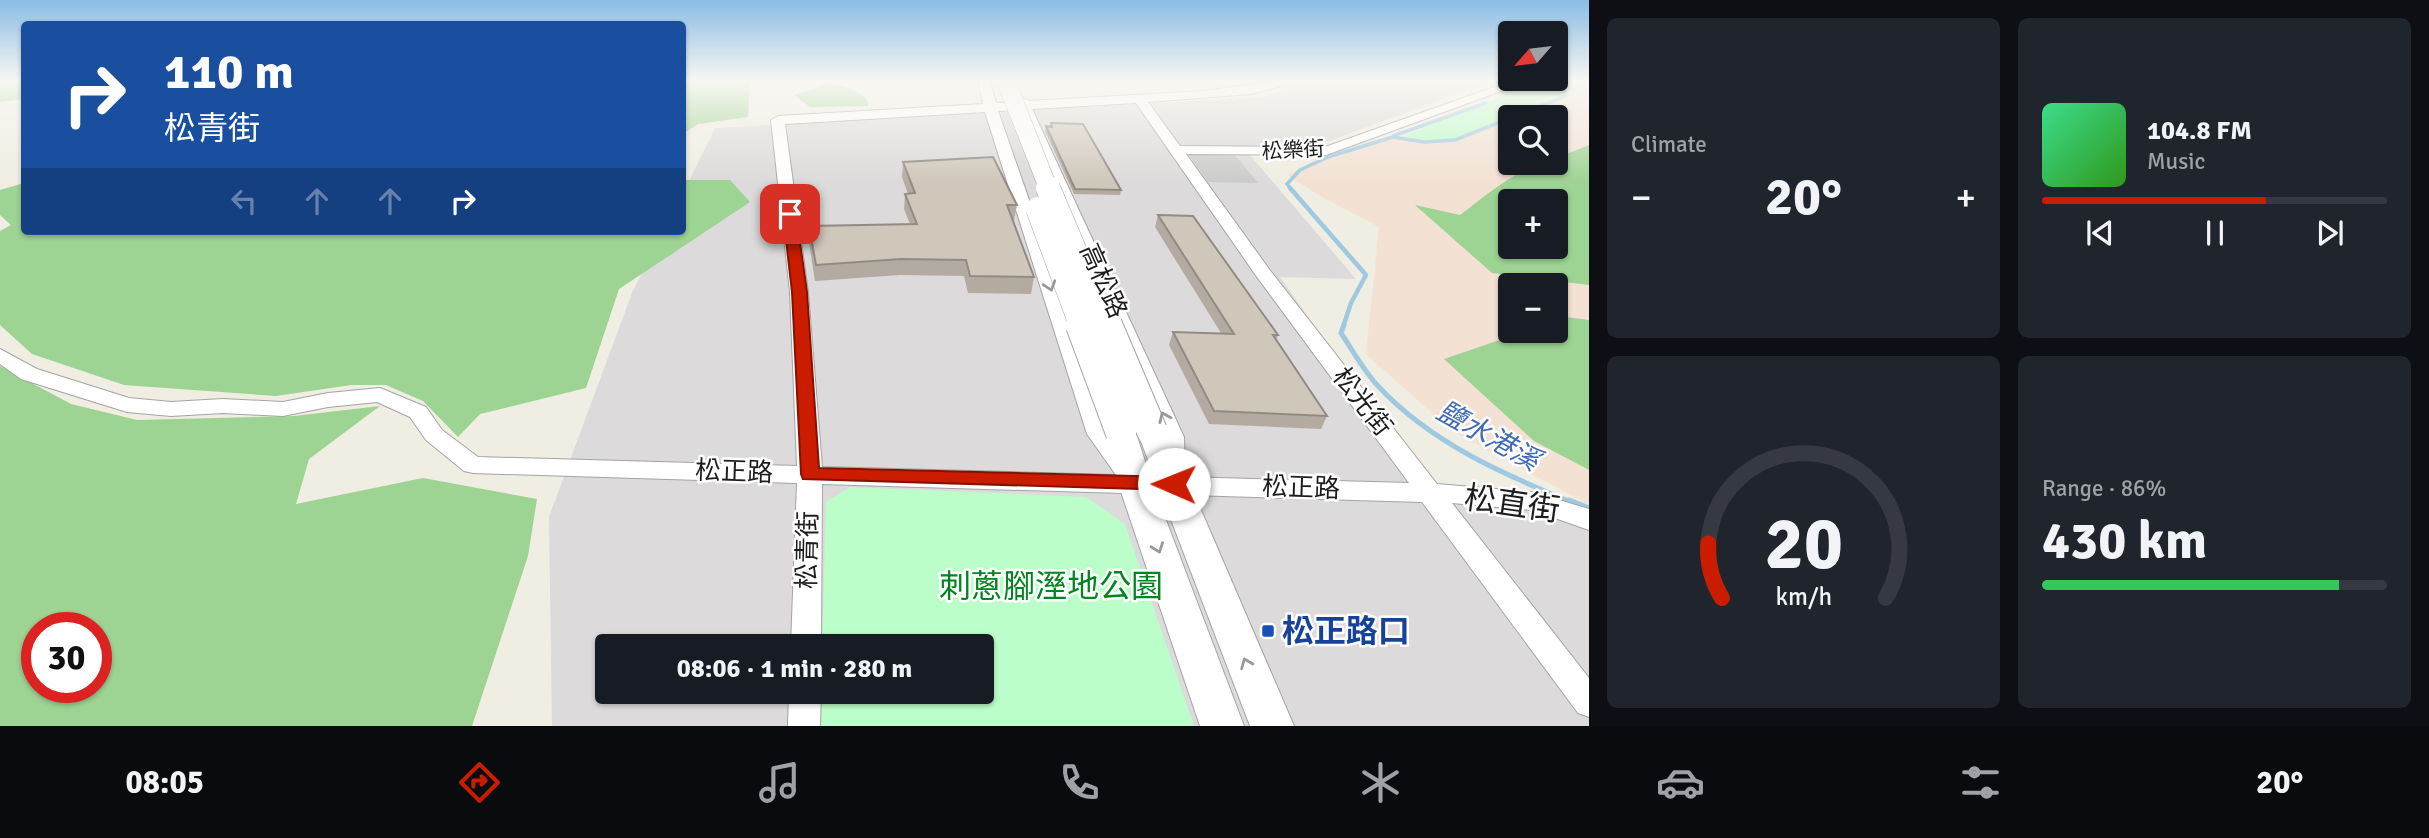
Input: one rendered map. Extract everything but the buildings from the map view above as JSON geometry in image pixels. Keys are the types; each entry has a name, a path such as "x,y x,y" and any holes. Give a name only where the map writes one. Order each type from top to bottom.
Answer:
{"street":[{"name":"松青街","path":"806,634 810,474 799,292 778,120 861,115"},
{"name":"高松路","path":"993,115 1099,434 1135,483 1222,726"},
{"name":"高松路","path":"1007,115 1137,432 1174,484 1272,726"},
{"name":"高松路","path":"1019,115 1137,432 1135,483"},
{"name":"高松路","path":"1029,115 1172,437 1174,484"},
{"name":"松光街","path":"1152,115 1263,273 1589,703"},
{"name":"松樂街","path":"1178,150 1326,151 1428,115"},
{"name":"松正路","path":"0,355 29,374 127,405 171,409 223,405 283,409 328,400 380,395 418,412 433,435 473,465 1432,493"},
{"name":"松直街","path":"1432,493 1535,501 1556,505 1589,520"},
{"path":"804,726 805,704"}],"shaded area":[{"path":"946,115 1400,115 1316,146 1244,148 1356,279 1280,277 1432,493 1578,514 1589,521 1589,726 552,726 549,517 632,293 661,235 686,235 686,187 715,128"},
{"path":"1568,115 1589,115 1589,505 1452,431 1366,354 1379,227 1287,175 1324,155 1378,138 1428,142 1472,135 1498,122 1498,175 1568,175"},
{"path":"1187,153 1234,154 1258,183 1208,182"}],"green space":[{"path":"686,115 748,115 748,117 698,124 686,132"},
{"path":"1456,115 1498,115 1498,122 1454,139 1423,141 1402,137"},
{"path":"1589,145 1589,285 1568,282 1568,273 1492,273 1415,205 1460,215 1516,175 1568,175 1568,153"},
{"path":"686,180 730,180 750,202 619,289 586,388 480,414 458,437 423,401 386,385 351,385 276,396 124,385 32,354 0,325 0,231 11,225 0,215 0,190 21,184 21,235 686,235"},
{"path":"1568,317 1589,320 1589,470 1534,441 1444,359 1498,341 1498,343 1568,343"},
{"path":"0,366 71,404 137,420 294,416 380,406 309,459 296,504 423,478 537,499 528,556 472,726 0,726"},
{"name":"刺蔥腳溼地公園","path":"850,487 1086,497 1125,524 1194,726 821,726 821,704 994,704 994,634 822,634 826,502"}],"waterway":[{"path":"1393,136 1453,115"},
{"name":"鹽水港溪","path":"1292,190 1287,184 1300,170 1328,157 1393,137 1424,142 1455,140 1518,115"},
{"name":"鹽水港溪","path":"1290,188 1366,275 1351,303 1343,327"},
{"name":"鹽水港溪","path":"1344,325 1341,333 1368,374 1421,424 1469,455 1573,503"},
{"name":"鹽水港溪","path":"1569,501 1589,509"}],"place":[{"name":"松正路口","path":"1268,631"}],"route":[{"path":"790,214 799,292 810,474 1174,484"}]}
